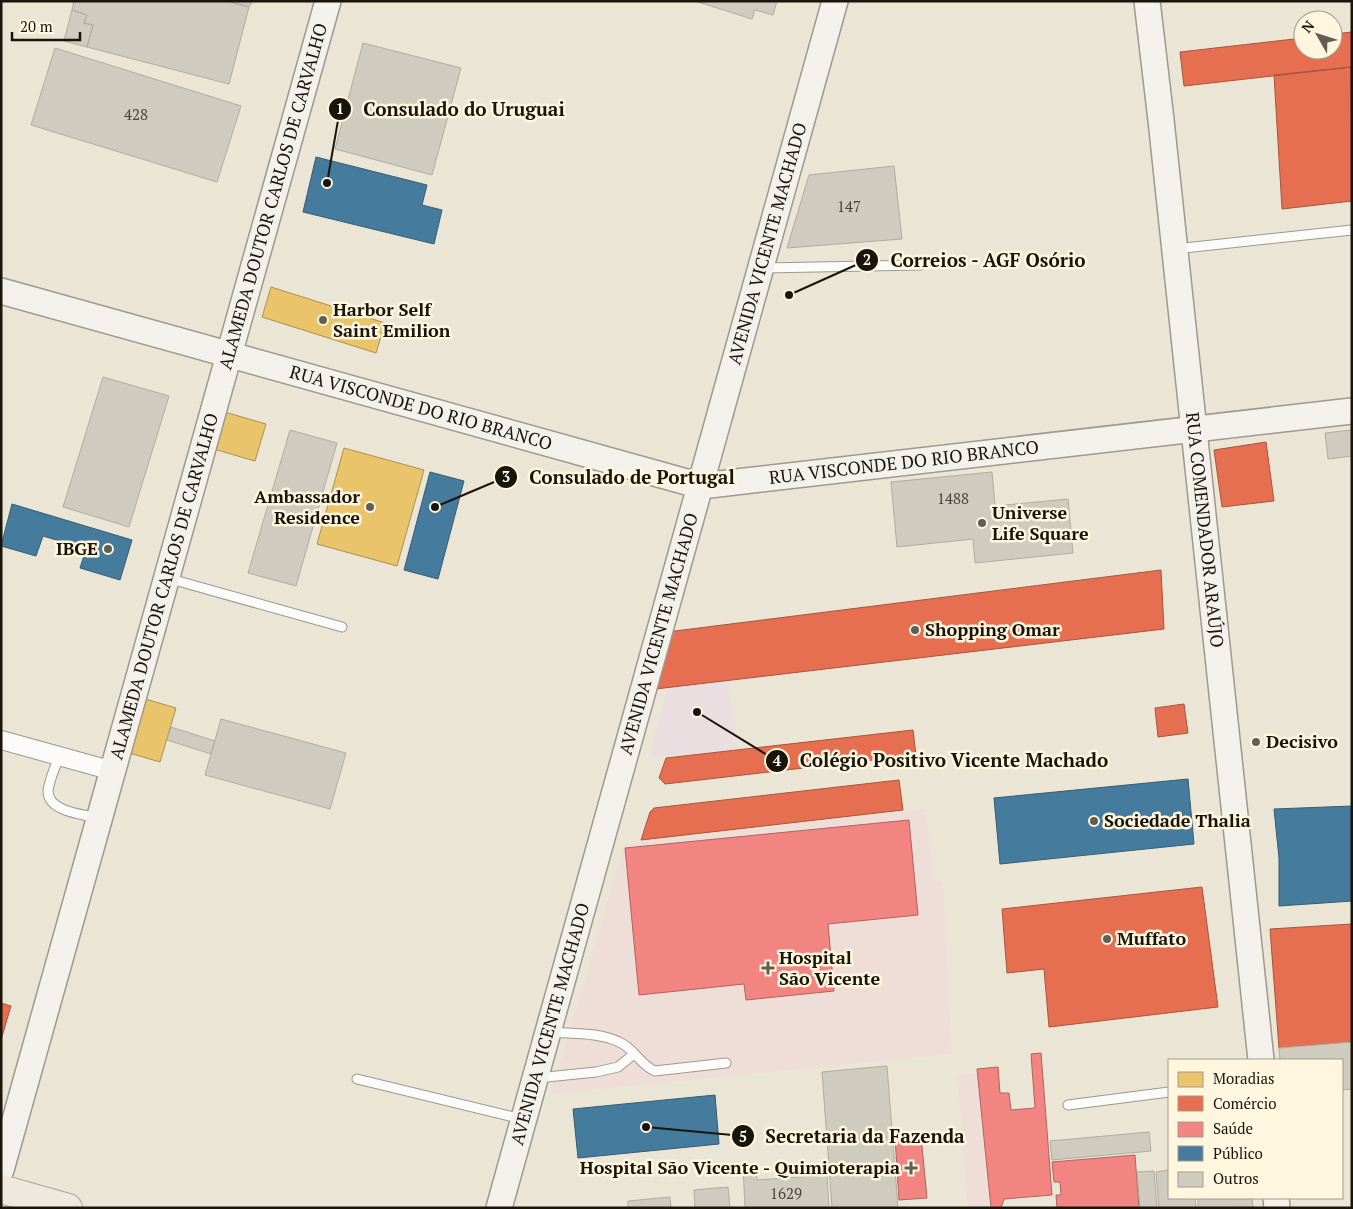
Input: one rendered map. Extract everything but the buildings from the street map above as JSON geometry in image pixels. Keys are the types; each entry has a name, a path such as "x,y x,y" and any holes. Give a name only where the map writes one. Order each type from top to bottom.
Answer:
{"main road":[{"path":"1,1189 68,1208"}],"street":[{"name":"ALAMEDA DOUTOR CARLOS DE CARVALHO","path":"1,1170 328,1"},
{"name":"AVENIDA VICENTE MACHADO","path":"499,1208 835,1"},
{"name":"RUA COMENDADOR ARAÚJO","path":"1147,1 1261,1059"},
{"name":"RUA VISCONDE DO RIO BRANCO","path":"1,291 701,486 1352,411"},
{"path":"1,740 113,771"}],"lane":[{"path":"1175,249 1352,230"},
{"path":"761,268 921,265"},
{"path":"167,578 342,628"},
{"path":"59,756 48,790 50,799 57,807 100,818"},
{"path":"548,1032 600,1037 620,1042 645,1067 655,1071 726,1063"},
{"path":"535,1078 566,1076 618,1067 634,1054"},
{"path":"357,1079 524,1120"},
{"path":"1068,1104 1168,1092"}],"shaded area":[{"path":"726,665 738,750 649,757 671,674"},
{"name":"Hospital São Vicente","path":"926,809 934,881 943,881 952,1054 551,1094 624,844"},
{"path":"977,1073 989,1208 968,1208 957,1075"}],"place":[{"name":"Consulado do Uruguai","path":"327,183"},
{"name":"Correios - AGF Osório","path":"789,295"},
{"name":"Harbor Self Saint Emilion","path":"323,320"},
{"name":"Ambassador Residence","path":"370,507"},
{"name":"Consulado de Portugal","path":"435,507"},
{"name":"Universe Life Square","path":"982,523"},
{"name":"IBGE","path":"108,549"},
{"name":"Shopping Omar","path":"915,630"},
{"name":"Colégio Positivo Vicente Machado","path":"697,712"},
{"name":"Decisivo","path":"1256,742"},
{"name":"Sociedade Thalia","path":"1094,821"},
{"name":"Muffato","path":"1107,939"},
{"name":"Hospital São Vicente","path":"768,968"},
{"name":"Secretaria da Fazenda","path":"646,1127"},
{"name":"Hospital São Vicente - Quimioterapia","path":"911,1168"}]}
